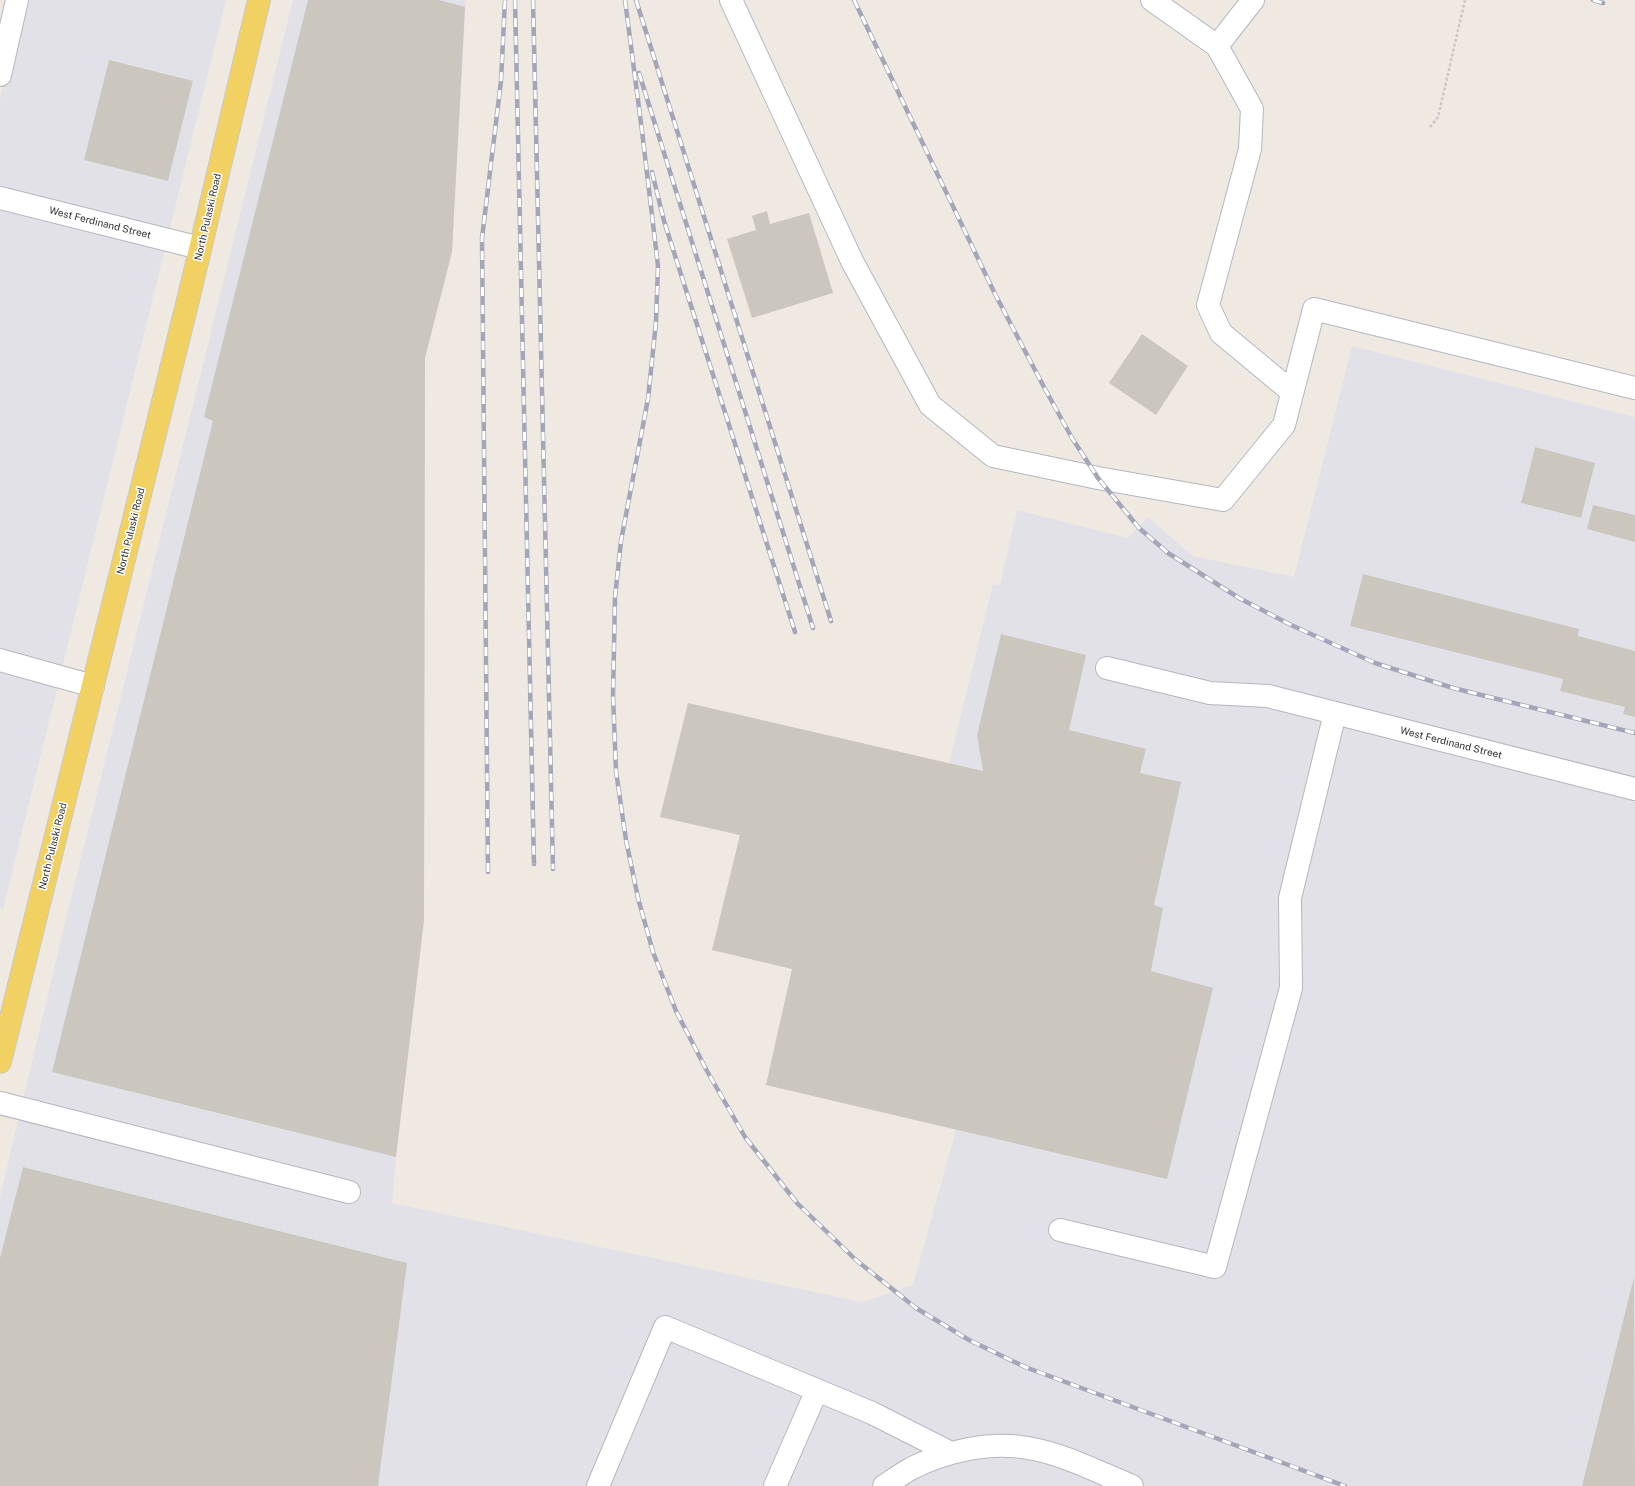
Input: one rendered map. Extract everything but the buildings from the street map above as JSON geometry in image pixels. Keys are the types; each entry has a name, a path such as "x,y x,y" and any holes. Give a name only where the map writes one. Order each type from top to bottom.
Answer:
{"main road":[{"name":"North Pulaski Road","path":"0,1062 200,248 259,0"}],"street":[{"path":"0,75 17,0"},
{"path":"731,0 852,261 930,405 993,456 1098,478 1223,500 1284,425 1314,309 1635,388"},
{"path":"1152,0 1217,46 1252,109 1250,149 1208,305 1221,333 1292,392"},
{"path":"1217,46 1253,0"},
{"name":"West Ferdinand Street","path":"0,198 200,248"},
{"path":"0,660 93,686"},
{"name":"West Ferdinand Street","path":"1107,668 1210,693 1268,696 1635,789"},
{"path":"1060,1230 1215,1268 1291,988 1290,898 1334,713"},
{"path":"0,1103 349,1192"},
{"path":"598,1486 665,1327 872,1413 952,1453"},
{"path":"775,1486 817,1390"},
{"path":"884,1486 912,1468 952,1453 992,1445 1028,1448 1062,1457 1128,1485"}],"path":[{"path":"1430,128 1438,116 1465,0"}],"shaded area":[{"path":"24,0 226,0 3,909 0,908 0,99"},
{"path":"293,0 466,0 452,252 425,358 424,920 392,1203 862,1302 913,1285 956,1130 766,1085 792,969 712,950 740,835 660,817 688,703 949,764 993,584 1000,585 1017,510 1128,538 1148,517 1193,556 1294,577 1352,346 1635,417 1635,1486 0,1486 0,1197 64,927"}],"railway":[{"path":"488,872 482,238 501,81 505,0"},
{"path":"515,0 534,864"},
{"path":"533,0 553,869"},
{"path":"625,0 658,266 656,322 648,399 621,541 615,597 613,696 616,771 626,840 638,898 653,952 676,1011 707,1071 745,1137 797,1203 856,1260 916,1308 969,1340 1025,1367 1345,1486"},
{"path":"636,0 831,621"},
{"path":"854,0 995,294 1045,389 1072,438 1098,478 1139,528 1168,553 1239,598 1291,625 1375,663 1453,688 1635,733"},
{"path":"1593,0 1603,3"},
{"path":"639,73 813,628"},
{"path":"652,172 664,221 795,632"}]}
